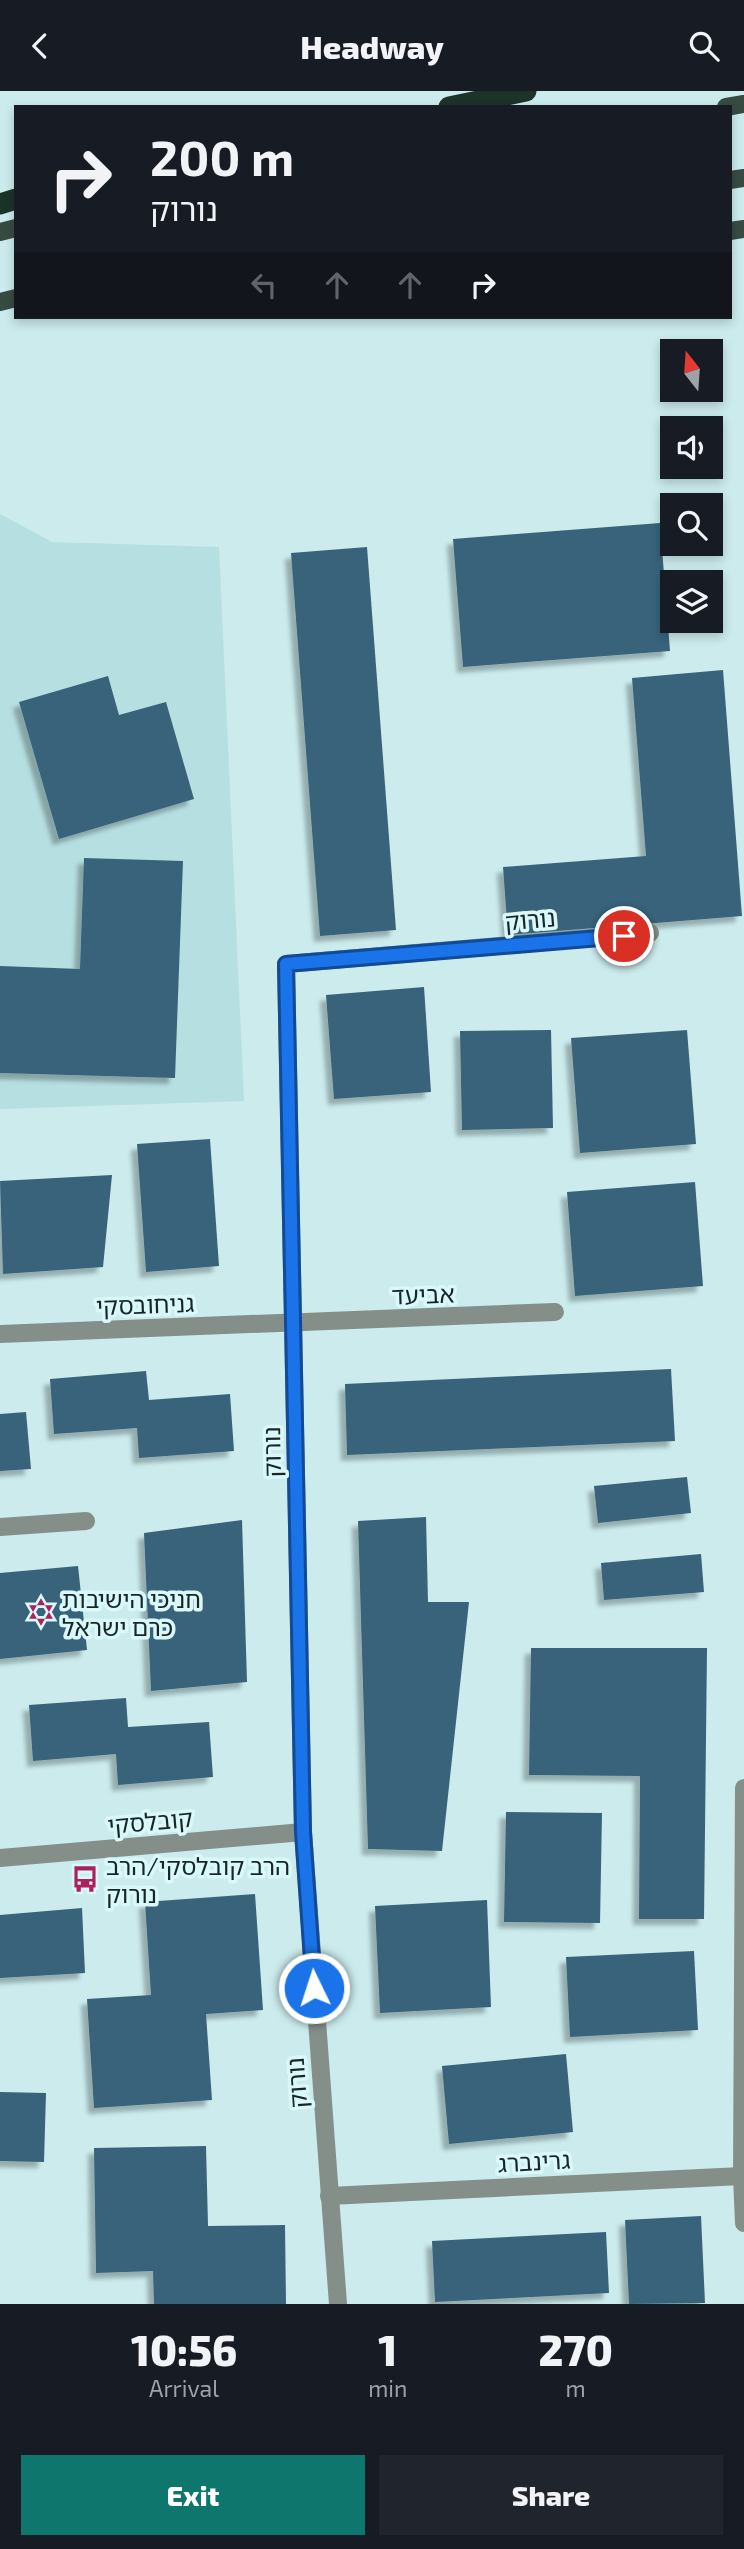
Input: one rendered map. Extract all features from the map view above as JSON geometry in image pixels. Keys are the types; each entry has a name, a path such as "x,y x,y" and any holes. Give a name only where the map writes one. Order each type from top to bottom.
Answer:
{"highway":[{"path":"459,105 526,91"}],"street":[{"name":"נורוק","path":"338,2304 303,1832 286,964 650,933"},
{"name":"אביעד","path":"293,1324 555,1312"},
{"name":"גניחובסקי","path":"0,1334 293,1324"},
{"path":"0,1527 86,1521"},
{"path":"744,1788 744,2223"},
{"name":"קובלסקי","path":"0,1858 303,1832"},
{"name":"גרינברג","path":"329,2196 742,2176"}],"shaded area":[{"path":"0,514 52,542 219,547 244,1101 0,1109"}],"building":[{"path":"660,523 660,556 663,556 664,570 660,570 660,633 669,633 670,651 463,667 453,539"},
{"path":"367,547 396,930 320,936 291,553"},
{"path":"723,670 742,916 508,935 503,867 646,856 632,678"},
{"path":"108,676 119,715 166,702 194,799 59,839 19,702"},
{"path":"84,858 183,861 175,1078 0,1073 0,966 80,969"},
{"path":"424,987 431,1092 334,1099 326,995"},
{"path":"551,1030 553,1128 462,1130 460,1031"},
{"path":"687,1030 696,1144 580,1153 571,1038"},
{"path":"210,1139 219,1266 146,1272 137,1144"},
{"path":"112,1175 103,1267 3,1274 0,1181"},
{"path":"695,1182 703,1286 575,1296 567,1192"},
{"path":"671,1369 675,1441 347,1455 345,1384"},
{"path":"146,1371 149,1400 230,1394 234,1451 139,1458 137,1428 54,1434 50,1379"},
{"path":"26,1412 31,1469 0,1471 0,1414"},
{"path":"687,1477 691,1513 598,1523 594,1486"},
{"path":"426,1517 428,1602 469,1602 442,1851 368,1849 358,1521"},
{"path":"242,1520 247,1682 151,1691 144,1533"},
{"path":"701,1554 704,1592 604,1600 601,1563"},
{"name":"חניכי הישיבות כרם ישראל","path":"78,1566 87,1650 0,1659 0,1573"},
{"path":"531,1648 707,1648 704,1919 639,1919 640,1776 529,1775"},
{"path":"126,1698 128,1727 209,1722 213,1777 118,1785 116,1754 33,1761 29,1705"},
{"path":"506,1812 602,1813 600,1923 504,1922"},
{"path":"255,1894 263,2010 206,2014 212,2100 94,2108 87,1999 151,1995 145,1902"},
{"path":"487,1900 491,2007 380,2013 375,1906"},
{"path":"82,1908 85,1973 0,1978 0,1915"},
{"path":"694,1951 698,2030 570,2037 566,1957"},
{"path":"566,2054 573,2132 449,2144 442,2066"},
{"path":"0,2092 46,2093 44,2162 0,2161"},
{"path":"206,2146 208,2226 285,2225 286,2304 154,2304 153,2271 96,2273 94,2148"},
{"path":"701,2216 705,2303 629,2304 625,2220"},
{"path":"606,2232 609,2293 435,2302 432,2241"}],"place":[{"name":"חניכי הישיבות כרם ישראל","path":"41,1612"},
{"name":"הרב קובלסקי/הרב נורוק","path":"85,1879"}],"route":[{"path":"314,1988 303,1832 286,964 624,936"}]}
